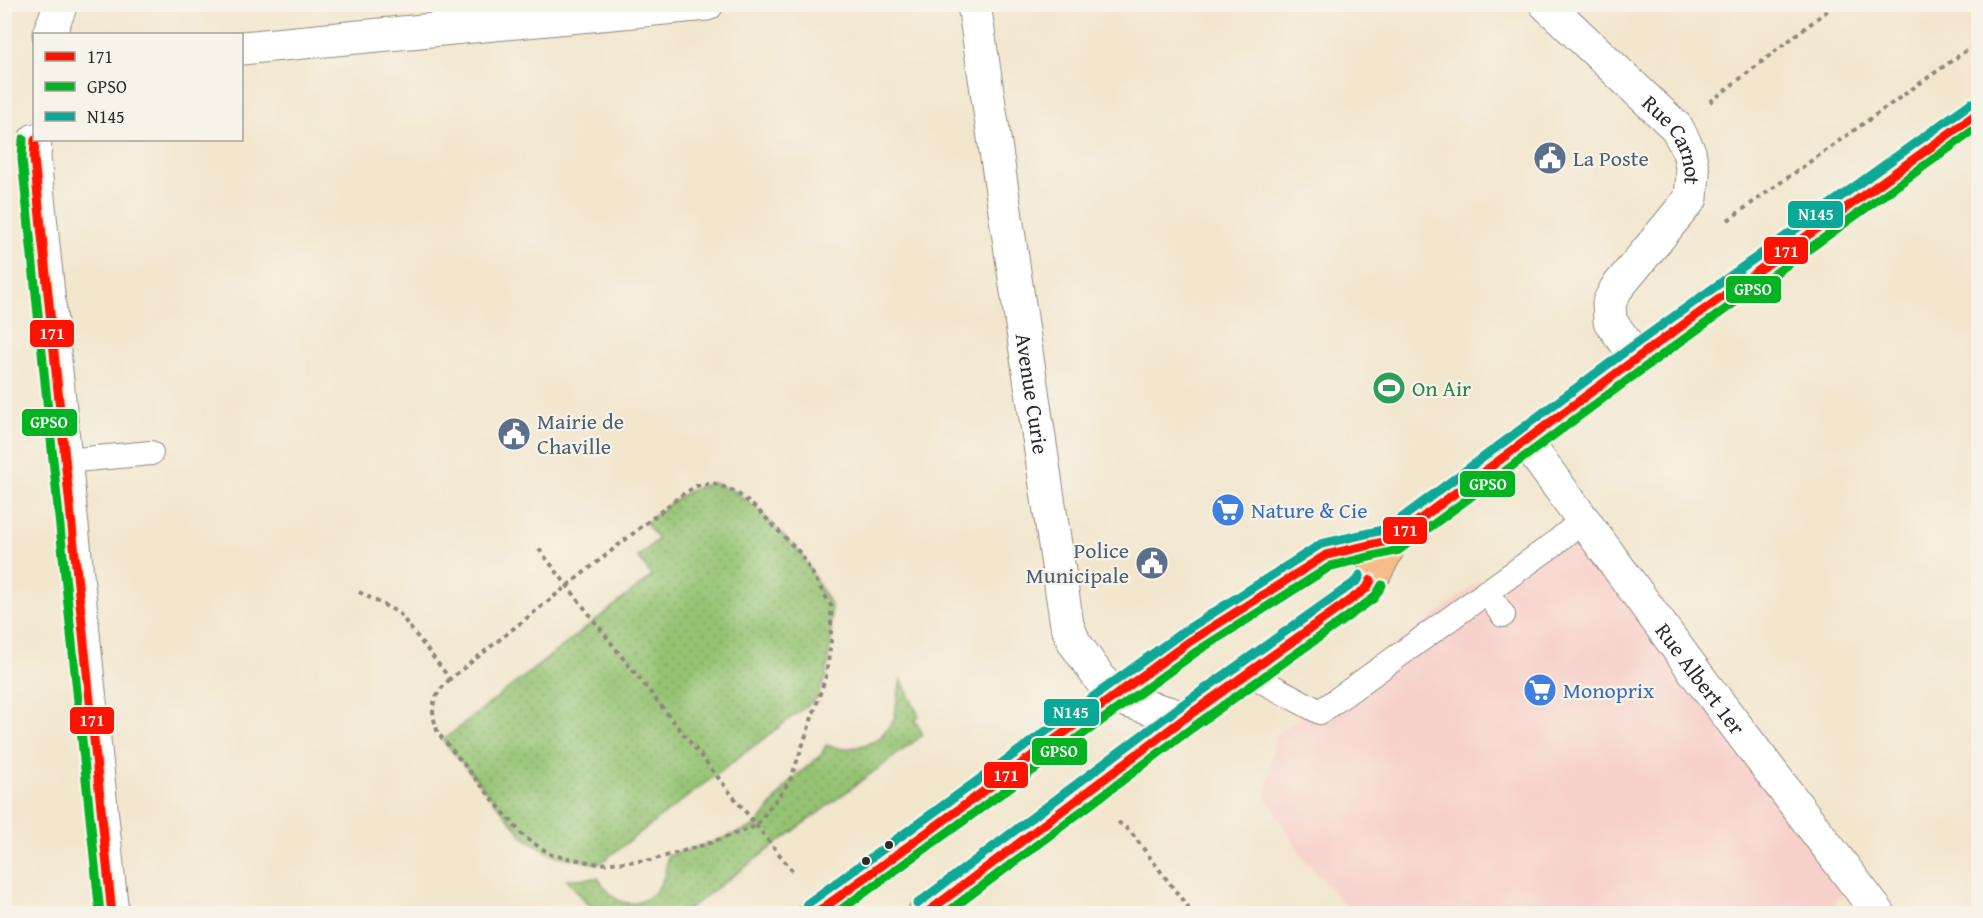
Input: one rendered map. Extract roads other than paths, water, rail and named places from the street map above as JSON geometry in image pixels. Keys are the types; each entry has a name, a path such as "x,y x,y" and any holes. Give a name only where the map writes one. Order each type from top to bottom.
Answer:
{"main road":[{"path":"818,910 1190,642 1326,555 1392,540 1527,442 1637,358 1978,112"},
{"path":"924,914 1246,673 1367,588 1392,540"}],"street":[{"path":"49,33 61,4"},
{"path":"243,48 707,4"},
{"name":"Avenue Curie","path":"974,4 1067,625 1074,642 1113,697"},
{"name":"Rue Carnot","path":"1546,4 1677,128 1689,152 1693,173 1691,198 1616,289 1609,303 1610,321 1637,358"},
{"path":"35,141 36,169 112,914"},
{"name":"Rue Albert 1er","path":"1527,442 1582,520 1879,914"},
{"path":"1113,697 1185,718"}],"lane":[{"path":"65,460 151,453"},
{"path":"1246,673 1320,712 1554,544 1582,520"},
{"path":"1486,592 1503,615"}],"place":[{"name":"La Poste","path":"1550,158"},
{"name":"On Air","path":"1389,388"},
{"name":"Mairie de Chaville","path":"514,434"},
{"name":"Nature & Cie","path":"1228,510"},
{"name":"Police Municipale","path":"1152,563"},
{"name":"Monoprix","path":"1540,690"}]}
